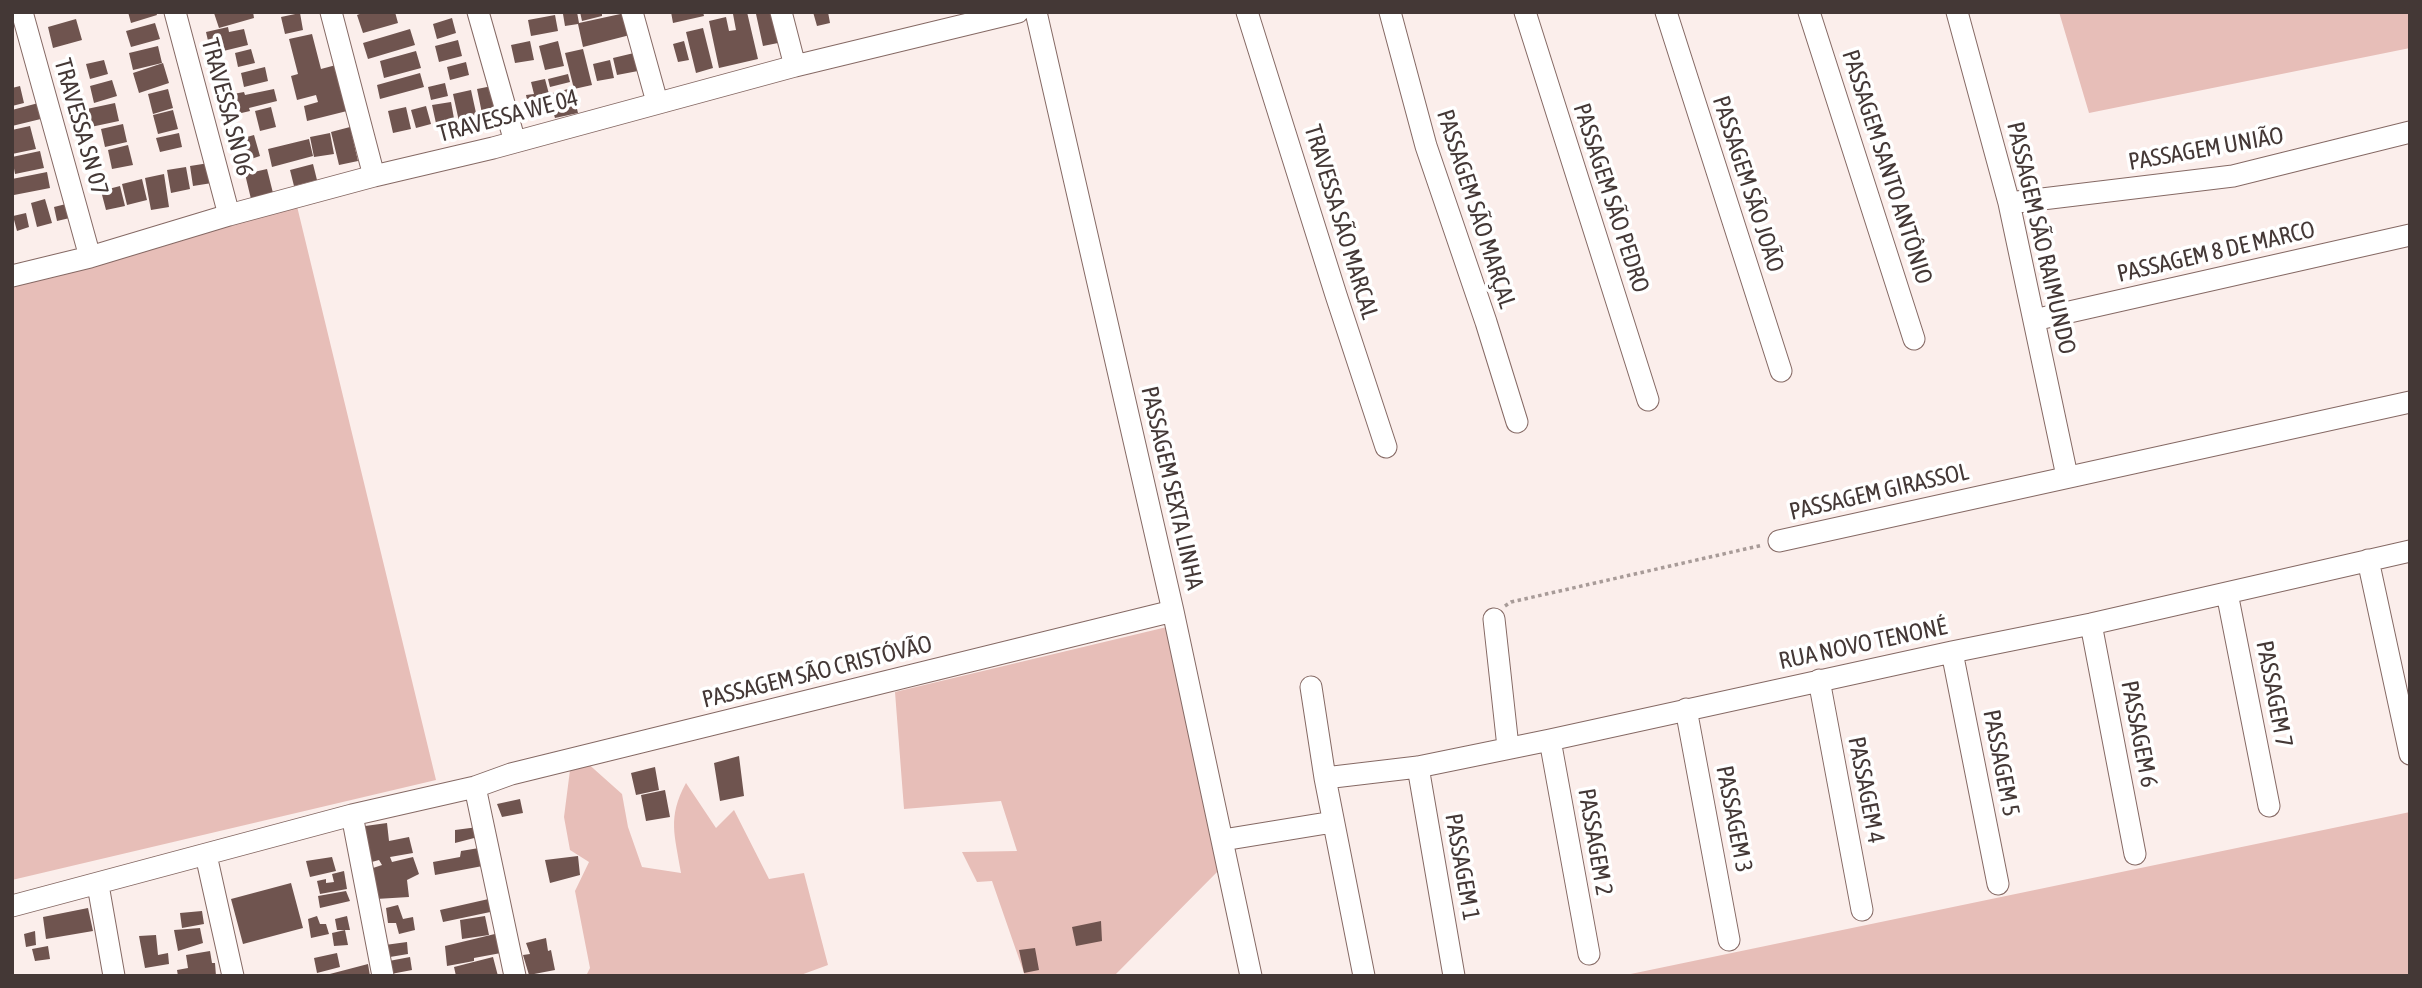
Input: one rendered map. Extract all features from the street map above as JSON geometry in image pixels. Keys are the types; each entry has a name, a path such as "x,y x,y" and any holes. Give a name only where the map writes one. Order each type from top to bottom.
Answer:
{"street":[{"name":"TRAVESSA SN 07","path":"22,12 90,257"},
{"name":"TRAVESSA SN 06","path":"175,12 229,215"},
{"path":"331,12 374,176"},
{"path":"478,12 515,142"},
{"path":"632,12 657,103"},
{"path":"781,12 795,66"},
{"name":"TRAVESSA WE 04","path":"12,276 90,257 229,215 374,176 515,142 795,66 934,22 1018,12"},
{"name":"PASSAGEM SEXTA LINHA","path":"1036,12 1173,611 1251,976"},
{"name":"TRAVESSA SÃO MARCAL","path":"1247,12 1386,447"},
{"name":"PASSAGEM SÃO MARÇAL","path":"1390,12 1426,146 1517,422"},
{"name":"PASSAGEM SÃO PEDRO","path":"1525,12 1648,400"},
{"name":"PASSAGEM SÃO JOÃO","path":"1666,12 1781,371"},
{"name":"PASSAGEM SANTO ANTÔNIO","path":"1809,12 1914,339"},
{"name":"PASSAGEM SÃO RAIMUNDO","path":"1956,12 2009,203 2067,476"},
{"name":"PASSAGEM UNIÃO","path":"2009,203 2233,176 2410,132"},
{"name":"PASSAGEM 8 DE MARCO","path":"2034,320 2410,235"},
{"name":"PASSAGEM GIRASSOL","path":"1779,541 2410,402"},
{"name":"RUA NOVO TENONÉ","path":"1325,778 1418,767 1550,740 1819,680 2091,624 2410,551"},
{"path":"2368,560 2410,754"},
{"name":"PASSAGEM 7","path":"2227,593 2269,806"},
{"name":"PASSAGEM SÃO CRISTÓVÃO","path":"12,906 352,815 475,787 511,774 1173,611"},
{"path":"1494,619 1508,747"},
{"name":"PASSAGEM 6","path":"2091,624 2135,855"},
{"name":"PASSAGEM 5","path":"1952,652 1998,884"},
{"name":"PASSAGEM 4","path":"1819,680 1862,910"},
{"path":"1311,687 1333,822 1364,976"},
{"name":"PASSAGEM 3","path":"1686,709 1729,940"},
{"name":"PASSAGEM 2","path":"1550,740 1588,954"},
{"name":"PASSAGEM 1","path":"1418,767 1454,976"},
{"path":"475,787 515,976"},
{"path":"352,815 383,976"},
{"path":"1223,840 1333,822"},
{"path":"206,855 233,976"},
{"path":"97,885 114,976"}],"path":[{"name":"PASSAGEM GIRASSOL","path":"1494,619 1498,610 1511,602 1779,541"}],"shaded area":[{"path":"2059,12 2410,12 2410,48 2089,113"},
{"path":"295,198 436,780 12,880 12,275"},
{"path":"1171,626 1222,867 1114,976 1025,976 992,881 977,882 962,852 1017,851 1001,801 904,809 895,692"},
{"path":"585,761 622,794 628,827 642,867 681,873 674,817 686,783 716,828 734,810 769,879 804,873 828,965 798,976 586,976 590,968 575,891 589,862 570,850 564,817 570,770"},
{"path":"2410,812 2410,976 1621,976"}],"building":[{"path":"128,12 156,12 157,15 131,23"},
{"path":"253,12 254,18 219,28 214,13"},
{"path":"365,12 395,12 398,23 363,33 357,15"},
{"path":"577,12 579,23 625,13 630,35 583,47 578,24 565,26 563,14"},
{"path":"580,12 602,12 602,16 582,21"},
{"path":"671,12 703,12 704,16 673,23"},
{"path":"747,12 758,59 719,68 709,21 726,17 729,31 736,30 733,14"},
{"path":"771,12 778,43 763,46 756,14"},
{"path":"813,12 828,12 830,23 817,26"},
{"path":"300,13 303,30 285,34 281,17"},
{"path":"555,15 558,31 531,36 528,20"},
{"path":"452,18 456,33 437,39 433,24"},
{"path":"76,19 82,40 53,48 48,27"},
{"path":"155,23 160,39 131,47 126,31"},
{"path":"228,27 229,32 244,29 248,45 211,54 206,32"},
{"path":"703,28 713,68 696,73 686,32"},
{"path":"410,29 415,45 368,59 363,43"},
{"path":"312,34 321,69 336,65 347,111 307,121 304,106 318,102 316,95 297,100 291,76 298,74 289,39"},
{"path":"458,40 462,56 439,62 435,46"},
{"path":"530,41 534,60 515,63 511,45"},
{"path":"558,41 564,66 545,70 539,46"},
{"path":"684,41 689,60 678,62 673,44"},
{"path":"158,46 162,63 133,70 129,53"},
{"path":"251,49 255,63 238,67 235,53"},
{"path":"583,49 592,85 574,89 565,53"},
{"path":"416,51 421,68 384,78 380,61"},
{"path":"634,53 638,71 617,75 613,58"},
{"path":"104,60 108,74 90,79 86,64"},
{"path":"610,60 614,78 597,81 593,64"},
{"path":"466,62 469,75 450,80 447,67"},
{"path":"163,63 169,83 139,93 133,73"},
{"path":"265,67 268,81 244,87 241,73"},
{"path":"420,73 424,87 380,99 377,85"},
{"path":"568,74 570,82 550,87 548,79"},
{"path":"545,79 549,94 572,88 578,113 555,118 552,109 530,114 526,95 534,94 531,82"},
{"path":"112,80 117,96 94,103 90,86"},
{"path":"445,83 448,96 431,100 428,87"},
{"path":"20,86 24,103 12,106 12,88"},
{"path":"492,86 498,120 484,123 477,89"},
{"path":"168,89 173,108 153,114 148,94"},
{"path":"274,89 277,101 233,115 228,95 244,92 245,95"},
{"path":"471,90 478,122 460,126 453,94"},
{"path":"46,101 49,117 12,126 12,110"},
{"path":"451,102 455,124 437,128 432,105"},
{"path":"115,103 119,121 86,128 82,110"},
{"path":"426,106 431,124 416,128 411,110"},
{"path":"271,107 276,127 260,131 255,111"},
{"path":"406,107 411,129 393,133 388,111"},
{"path":"173,110 178,129 158,134 153,115"},
{"path":"123,124 127,142 105,147 101,129"},
{"path":"30,126 36,149 12,154 12,130"},
{"path":"350,127 358,161 339,165 331,132"},
{"path":"179,133 182,147 160,152 156,138"},
{"path":"330,133 334,154 314,157 310,137"},
{"path":"254,135 260,156 239,163 233,141"},
{"path":"309,139 313,156 272,167 268,149"},
{"path":"128,145 133,165 112,169 108,150"},
{"path":"40,151 44,168 15,174 12,157"},
{"path":"209,163 212,183 193,186 190,166"},
{"path":"313,164 317,180 294,186 290,170"},
{"path":"186,167 190,189 171,193 167,170"},
{"path":"267,169 273,193 251,199 245,174"},
{"path":"47,172 50,188 14,195 12,179"},
{"path":"164,174 169,207 151,210 145,178"},
{"path":"142,179 147,200 127,205 122,184"},
{"path":"120,186 125,206 106,210 101,191"},
{"path":"45,199 52,223 37,227 31,203"},
{"path":"70,203 74,217 57,221 54,207"},
{"path":"26,213 29,227 17,231 13,216"},
{"path":"739,756 744,796 720,801 714,763"},
{"path":"655,767 659,790 636,795 631,773"},
{"path":"665,790 670,817 646,821 641,795"},
{"path":"520,799 523,813 502,817 497,804"},
{"path":"387,823 389,841 409,837 413,853 390,857 392,862 413,857 419,874 407,880 409,897 376,899 370,869 382,865 379,860 368,863 358,827"},
{"path":"478,827 478,837 455,843 455,830"},
{"path":"485,847 488,865 435,875 433,862 460,857 461,851"},
{"path":"578,856 580,875 550,883 545,860"},
{"path":"332,857 336,871 310,877 306,861"},
{"path":"344,871 347,889 320,894 317,881 326,879 326,883 334,882 332,874"},
{"path":"291,883 303,928 243,944 231,899"},
{"path":"346,891 350,901 320,908 318,896"},
{"path":"493,898 495,911 443,922 440,910"},
{"path":"398,905 403,919 413,917 415,930 399,934 396,923 388,923 386,908"},
{"path":"88,908 93,931 46,939 43,917"},
{"path":"202,911 204,924 182,928 180,913"},
{"path":"317,916 320,924 326,924 329,934 311,938 308,919"},
{"path":"347,916 350,930 337,930 335,919"},
{"path":"485,916 489,935 462,939 460,920"},
{"path":"1101,921 1102,941 1076,946 1072,927"},
{"path":"200,928 203,943 178,951 174,930"},
{"path":"345,930 348,945 334,946 332,933"},
{"path":"35,931 36,945 26,947 24,934"},
{"path":"499,933 501,953 447,966 445,946"},
{"path":"156,935 158,955 168,953 169,964 145,968 139,936"},
{"path":"546,938 555,970 529,975 523,955 530,954 526,943"},
{"path":"407,942 408,954 390,957 385,945"},
{"path":"48,946 50,959 35,961 32,949"},
{"path":"1035,948 1039,970 1024,973 1019,950"},
{"path":"210,951 216,976 178,976 177,970 188,968 186,955"},
{"path":"337,953 340,967 317,973 314,958"},
{"path":"410,957 412,970 391,974 389,961"},
{"path":"493,957 498,976 456,976 454,967"},
{"path":"368,964 370,976 326,976 326,975"}]}
